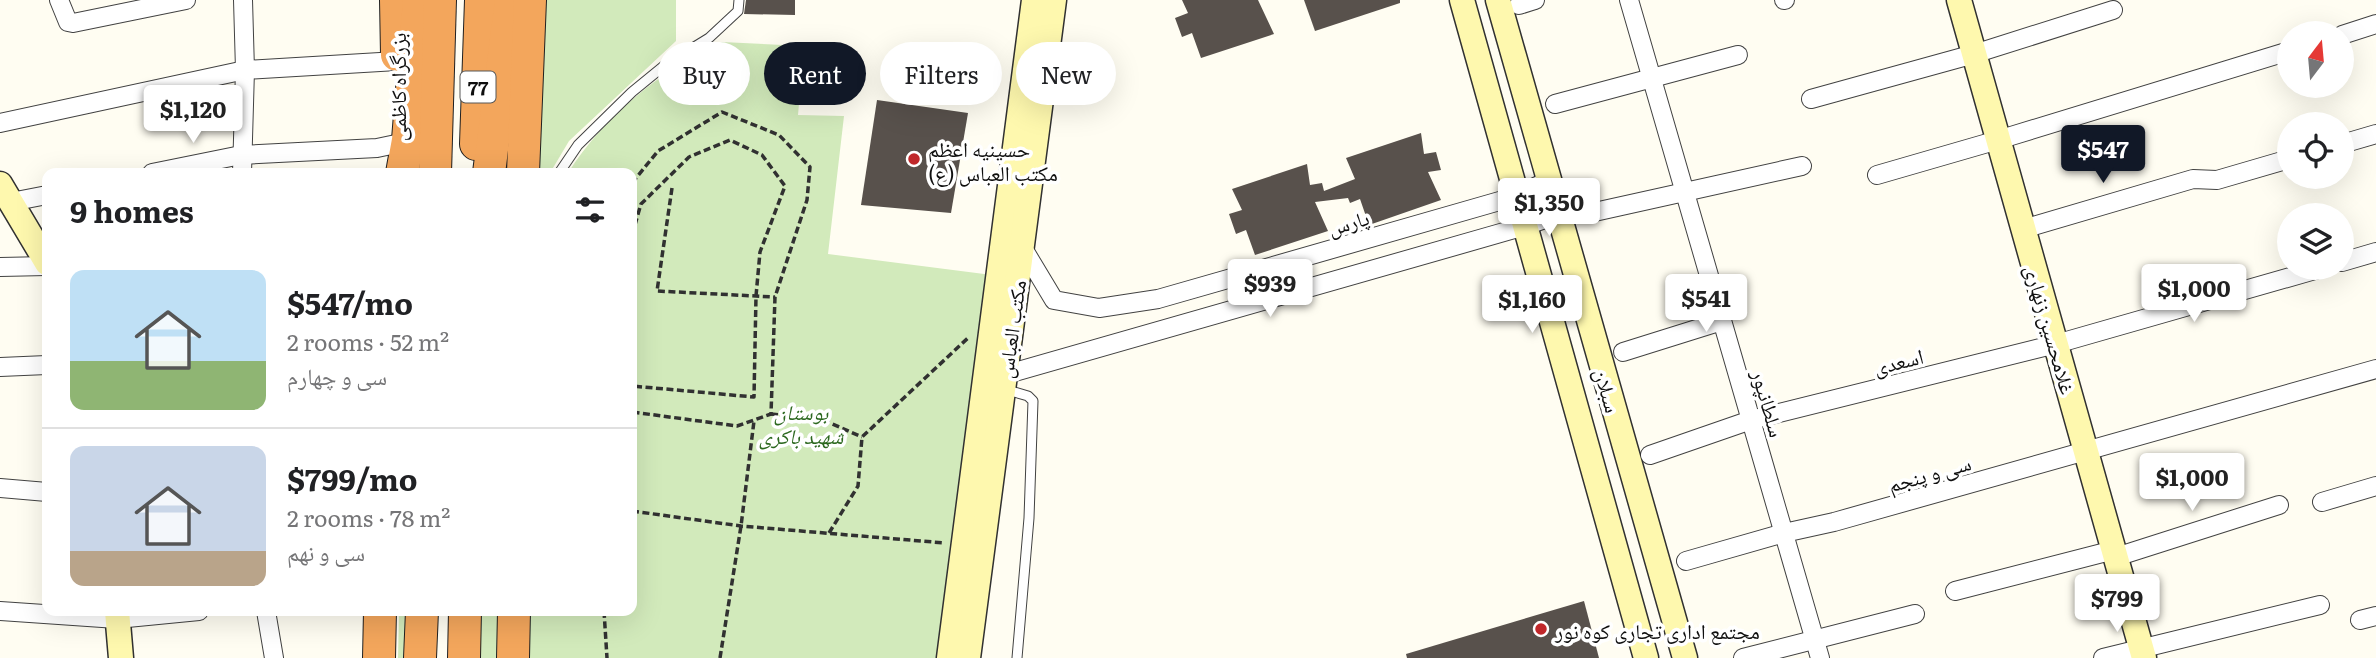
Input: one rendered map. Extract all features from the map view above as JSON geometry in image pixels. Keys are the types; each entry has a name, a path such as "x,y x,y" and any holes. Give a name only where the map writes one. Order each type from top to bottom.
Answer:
{"highway":[{"name":"بزرگراه کاظمی","path":"396,0 398,164"},
{"path":"398,164 408,140 419,0"},
{"name":"بزرگراه کاظمی","path":"435,168 440,0"},
{"name":"77","path":"477,168 481,0"},
{"path":"490,168 511,0"},
{"path":"523,168 530,0"},
{"path":"379,658 380,616"},
{"path":"417,653 421,616"},
{"path":"464,658 465,616"},
{"path":"513,658 514,616"}],"street":[{"path":"59,0 68,22 73,23 186,0"},
{"path":"241,164 243,0"},
{"name":"مکتب العباس","path":"968,658 1034,0"},
{"name":"مکتب العباس","path":"949,658 1021,245 1054,0"},
{"name":"سبلان","path":"1462,0 1646,658"},
{"name":"سلطانپور","path":"1629,0 1820,658"},
{"name":"غلامحسین زنهاری","path":"1959,0 2143,653"},
{"name":"سبلان","path":"1517,2 1549,180 1685,658"},
{"path":"1811,99 1974,54 2113,10"},
{"path":"2354,31 2376,24"},
{"path":"1555,104 1738,55"},
{"path":"1877,175 2277,55"},
{"path":"0,123 244,70 397,61"},
{"path":"2354,140 2376,134"},
{"path":"201,168 377,148 398,164"},
{"path":"2023,229 2193,178 2217,180 2277,162"},
{"path":"1590,213 1802,166"},
{"name":"پارس","path":"1021,245 1054,300 1099,308 1158,299 1517,196 1549,180"},
{"path":"6,193 42,195"},
{"path":"6,193 42,255"},
{"path":"997,380 1559,214"},
{"path":"2354,258 2376,252"},
{"path":"0,267 42,264"},
{"name":"اسعدی","path":"1650,455 1751,420 2056,344 2280,280"},
{"path":"1158,299 1164,329"},
{"path":"1623,352 1722,321"},
{"path":"0,367 42,365"},
{"name":"سی و پنجم","path":"1686,561 2086,452 2376,369"},
{"path":"2322,502 2376,486"},
{"path":"0,488 42,492"},
{"path":"1955,591 2115,553 2279,505"},
{"path":"2104,658 2143,653 2319,605"},
{"path":"0,611 42,612"},
{"path":"1743,658 1915,614"},
{"path":"117,616 121,658"},
{"path":"266,616 274,658"}],"lane":[{"path":"562,168 578,145 603,120 665,65 709,38 738,11 739,0"},
{"path":"997,380 1033,401 1029,518 1017,658"}],"path":[{"path":"637,177 658,151 722,112 779,135 810,167 807,200 775,297 771,414"},
{"path":"637,218 641,204 690,156 730,140 762,155 785,186 760,252 756,296 754,397 637,386"},
{"path":"672,188 657,290 775,297"},
{"path":"829,533 858,486 862,437 976,330"},
{"path":"637,413 737,426 771,414 821,419 862,437"},
{"path":"720,658 741,526 754,420"},
{"path":"637,512 741,526 957,544"},
{"path":"604,616 607,658"}],"green space":[{"path":"546,0 676,0 676,41 658,42 658,58 569,141 553,168 537,168"},
{"name":"بوستان شهید باکری","path":"750,43 764,44 764,105 799,105 798,115 844,116 828,254 992,275 945,641 936,658 524,658 525,616 637,616 637,168 571,168 616,114 658,80 658,105 750,105"},
{"path":"399,616 414,616 412,658 398,658"},
{"path":"481,616 501,616 500,658 480,658"}],"building":[{"path":"746,0 795,0 795,15 744,14"},
{"path":"1182,0 1258,0 1274,34 1201,58 1192,33 1182,37 1175,18 1188,13"},
{"path":"1304,0 1400,0 1400,3 1315,31"},
{"name":"حسینیه اعظم مکتب العباس (ع)","path":"877,100 880,100 880,105 912,105 968,113 951,213 861,205"},
{"path":"1421,133 1424,154 1436,152 1441,170 1428,172 1441,200 1369,225 1360,199 1350,203 1348,198 1315,202 1328,231 1255,255 1246,230 1236,234 1229,214 1242,210 1232,189 1307,164 1310,185 1322,183 1324,191 1355,179 1346,158"},
{"name":"مجتمع اداری تجاری کوه نور","path":"1584,601 1599,658 1407,658 1406,654"}],"place":[{"name":"حسینیه اعظم مکتب العباس (ع)","path":"914,159"},
{"name":"مجتمع اداری تجاری کوه نور","path":"1541,629"}]}
